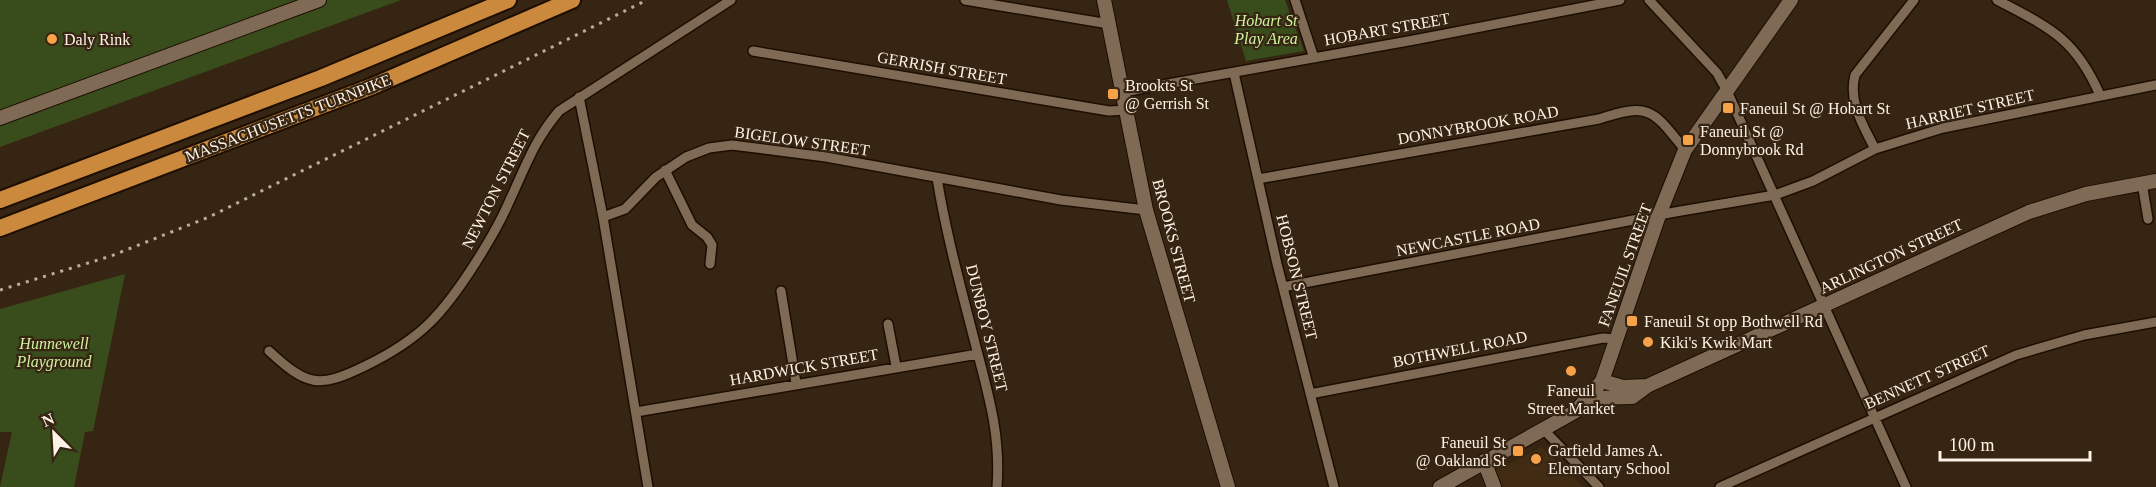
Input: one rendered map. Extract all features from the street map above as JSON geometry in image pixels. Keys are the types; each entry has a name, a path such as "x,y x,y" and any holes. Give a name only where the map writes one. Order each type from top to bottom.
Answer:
{"highway":[{"name":"MASSACHUSETTS TURNPIKE","path":"0,200 304,85 508,0"},
{"name":"MASSACHUSETTS TURNPIKE","path":"0,228 365,89 572,0"}],"street":[{"path":"0,118 319,0"},
{"name":"NEWTON STREET","path":"269,351 308,381 316,383 348,375 394,352 422,332 444,310 488,242 509,203 527,157 544,129 560,111 731,0"},
{"path":"965,0 1109,24"},
{"name":"BROOKS STREET","path":"1104,0 1146,210 1228,487"},
{"path":"1295,0 1314,58"},
{"name":"HOBART STREET","path":"1123,92 1620,0"},
{"path":"1649,0 1716,73 1727,91 1826,304 1906,487"},
{"name":"FANEUIL STREET","path":"1440,487 1576,411 1602,381 1659,216 1686,150 1791,0"},
{"path":"1875,149 1854,104 1852,89 1855,75 1914,0"},
{"path":"1997,0 2057,34 2077,51 2088,66 2100,95"},
{"name":"GERRISH STREET","path":"753,51 1109,111 1127,110"},
{"name":"HOBSON STREET","path":"1234,73 1283,287 1334,487"},
{"name":"HARRIET STREET","path":"1659,216 1775,195 1813,181 1875,149 1943,128 2156,85"},
{"path":"579,97 603,218 648,487"},
{"name":"DONNYBROOK ROAD","path":"1258,179 1599,119 1639,108 1650,111 1686,150"},
{"name":"BIGELOW STREET","path":"603,218 615,215 630,205 665,170 698,151 743,145 1061,200 1146,210"},
{"path":"665,170 692,225 707,237 712,245 711,264"},
{"name":"DUNBOY STREET","path":"937,178 944,218 978,354 999,453 996,487"},
{"path":"2148,219 2149,182"},
{"name":"ARLINGTON STREET","path":"1588,398 1632,397 1647,386 2029,212 2085,194 2149,182"},
{"name":"NEWCASTLE ROAD","path":"1283,287 1659,216"},
{"path":"781,291 795,383"},
{"name":"BENNETT STREET","path":"1720,487 2024,352 2084,335 2156,322"},
{"path":"888,324 896,366"},
{"name":"BOTHWELL ROAD","path":"1310,394 1603,338 1616,339"},
{"name":"HARDWICK STREET","path":"636,412 795,383 978,354"},
{"name":"ARLINGTON STREET","path":"1602,381 1623,387 1647,386"},
{"path":"1544,430 1599,487"},
{"path":"1484,461 1494,487"}],"shaded area":[{"name":"Garfield James A. Elementary School","path":"1541,447 1583,487 1502,487 1496,471"}],"green space":[{"path":"0,0 401,0 0,147"},
{"name":"Hobart St Play Area","path":"1227,0 1285,0 1304,51 1246,61"},
{"name":"Hunnewell Playground","path":"125,274 93,431 85,432 74,487 0,487 12,432 0,432 0,309"}],"railway":[{"path":"0,290 111,256 209,217 647,0"}],"place":[{"name":"Daly Rink","path":"52,39"},
{"name":"Brookts St @ Gerrish St","path":"1113,94"},
{"name":"Faneuil St @ Hobart St","path":"1728,108"},
{"name":"Faneuil St @ Donnybrook Rd","path":"1688,140"},
{"name":"Faneuil St opp Bothwell Rd","path":"1632,321"},
{"name":"Kiki's Kwik Mart","path":"1648,342"},
{"name":"Faneuil Street Market","path":"1571,371"},
{"name":"Faneuil St @ Oakland St","path":"1518,451"},
{"name":"Garfield James A. Elementary School","path":"1536,459"}]}
